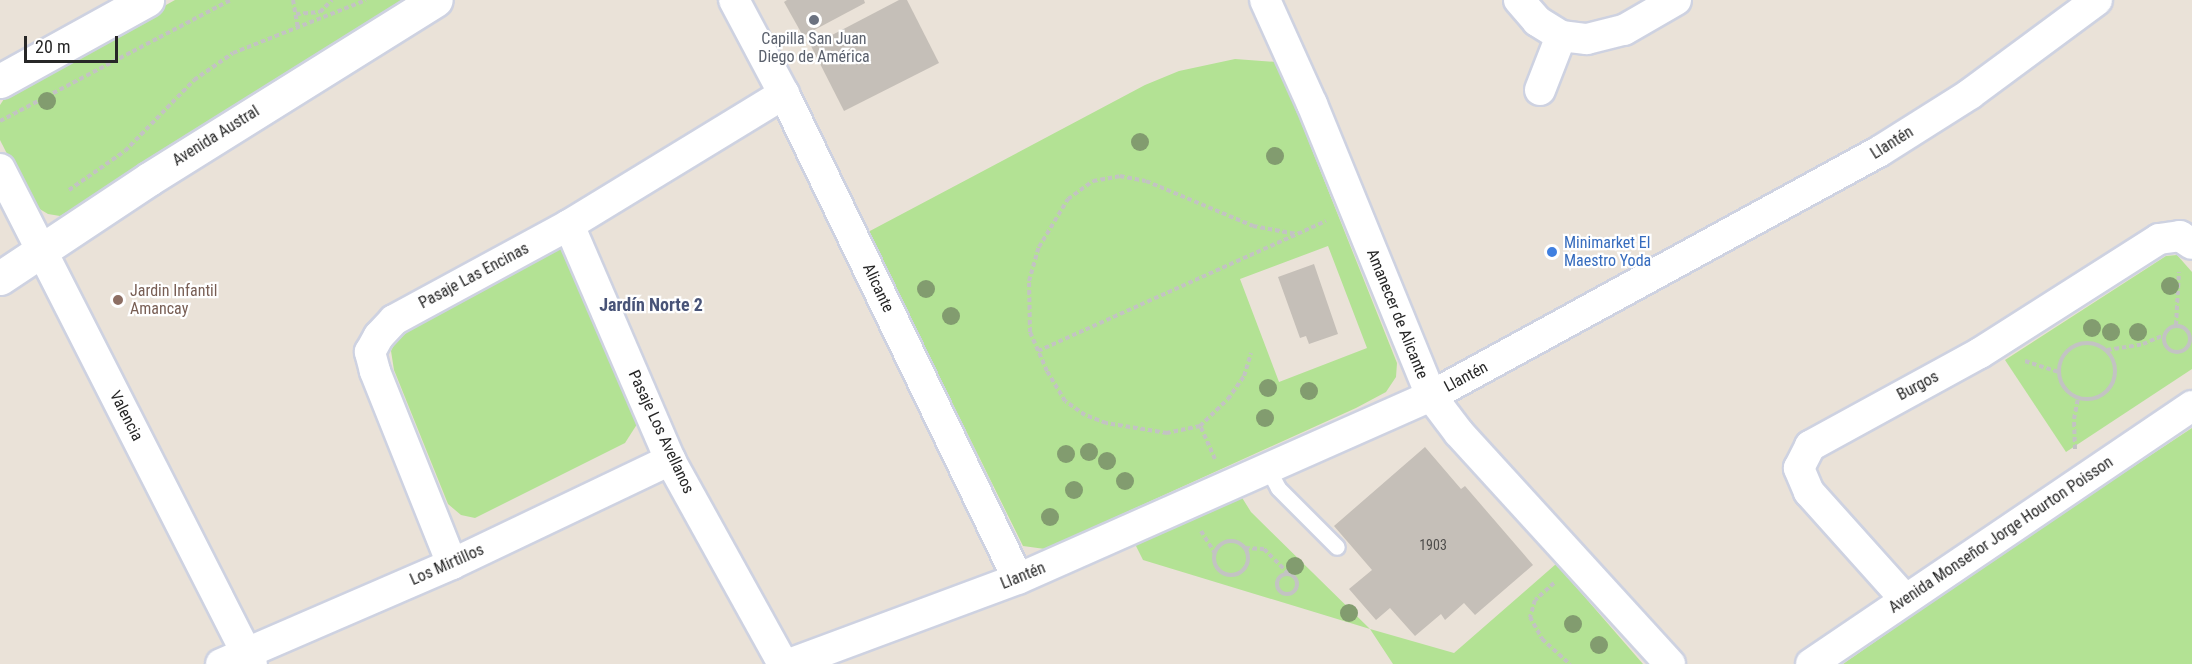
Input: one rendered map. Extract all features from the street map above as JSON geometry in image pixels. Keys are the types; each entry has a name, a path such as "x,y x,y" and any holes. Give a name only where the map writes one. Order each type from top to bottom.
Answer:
{"main road":[{"path":"0,81 147,0"},
{"name":"Avenida Austral","path":"0,278 40,250 436,0"}],"street":[{"name":"Alicante","path":"734,0 784,94 1018,579"},
{"name":"Amanecer de Alicante","path":"1265,0 1431,396 1670,664"},
{"path":"1519,0 1538,21 1561,36 1587,39 1624,30 1676,0"},
{"name":"Llantén","path":"789,664 1018,579 1431,396 1880,151 1970,94 2097,0"},
{"path":"1540,90 1561,36"},
{"name":"Pasaje Las Encinas","path":"452,564 370,352 394,320 569,225 784,94"},
{"name":"Valencia","path":"0,169 240,660"},
{"name":"Pasaje Los Avellanos","path":"569,225 670,460 783,664"},
{"name":"Burgos","path":"1905,599 1809,492 1799,468 1809,446 1980,353 2158,239 2186,240"},
{"name":"Avenida Monseñor Jorge Hourton Poisson","path":"1811,664 2192,406"},
{"name":"Los Mirtillos","path":"240,660 452,564 670,460"}],"lane":[{"path":"1268,469 1278,488 1337,547"}],"path":[{"path":"0,121 230,0"},
{"path":"293,0 298,29"},
{"path":"296,14 320,12 332,0"},
{"path":"26,220 125,151 194,80 233,53 366,0"},
{"path":"1251,353 1244,376 1228,399 1200,426 1167,433 1106,423 1085,415 1065,400 1038,351 1027,306 1029,281 1039,247 1068,199 1093,182 1120,176 1146,181 1252,226 1296,234"},
{"path":"1038,351 1354,208"},
{"path":"2106,350 2114,364 2114,381 2096,399 2078,399 2060,381 2062,356 2083,343 2106,350 2143,344 2164,335 2176,325 2186,240"},
{"path":"2164,335 2165,345 2173,352 2184,351 2191,343 2189,332 2176,325"},
{"path":"2075,453 2074,419 2078,399"},
{"path":"1200,426 1227,487"},
{"path":"1245,548 1248,560 1242,571 1231,576 1219,570 1214,559 1223,543 1235,541 1245,548 1264,549 1289,574 1296,587 1290,593 1284,593 1277,583 1280,577 1289,574"},
{"path":"1570,664 1535,630 1530,609 1577,562"}],"green space":[{"path":"175,0 407,0 60,216 48,214 33,205 0,140 0,105 8,93"},
{"path":"1235,59 1277,62 1397,363 1396,377 1386,392 1356,408 1045,549 1023,546 868,232 1145,85 1179,71","holes":["1328,246 1367,348 1279,382 1240,279"]},
{"path":"566,248 641,418 625,443 475,518 461,515 448,504 394,370 391,351 399,334 551,250"},
{"path":"2177,255 2192,272 2192,369 2066,452 2005,360 2166,256"},
{"path":"2192,428 2192,664 1843,664 2008,549"},
{"path":"1241,496 1251,512 1370,629 1143,560 1135,544"},
{"path":"1556,564 1643,664 1393,664 1370,629 1454,653"}],"building":[{"name":"Capilla San Juan Diego de América","path":"787,0 864,0 865,3 803,36 784,2"},
{"path":"899,0 907,0 939,63 844,111 811,46"},
{"path":"1314,264 1338,334 1309,344 1306,336 1300,338 1278,277"},
{"path":"1425,447 1461,489 1465,486 1533,565 1475,615 1464,603 1445,620 1441,614 1415,636 1390,608 1376,620 1349,589 1372,570 1334,526"}],"place":[{"name":"Capilla San Juan Diego de América","path":"814,20"},
{"name":"Minimarket El Maestro Yoda","path":"1552,252"},
{"name":"Jardin Infantil Amancay","path":"118,300"}],"district":[{"name":"Jardín Norte 2","path":"651,305"}]}
